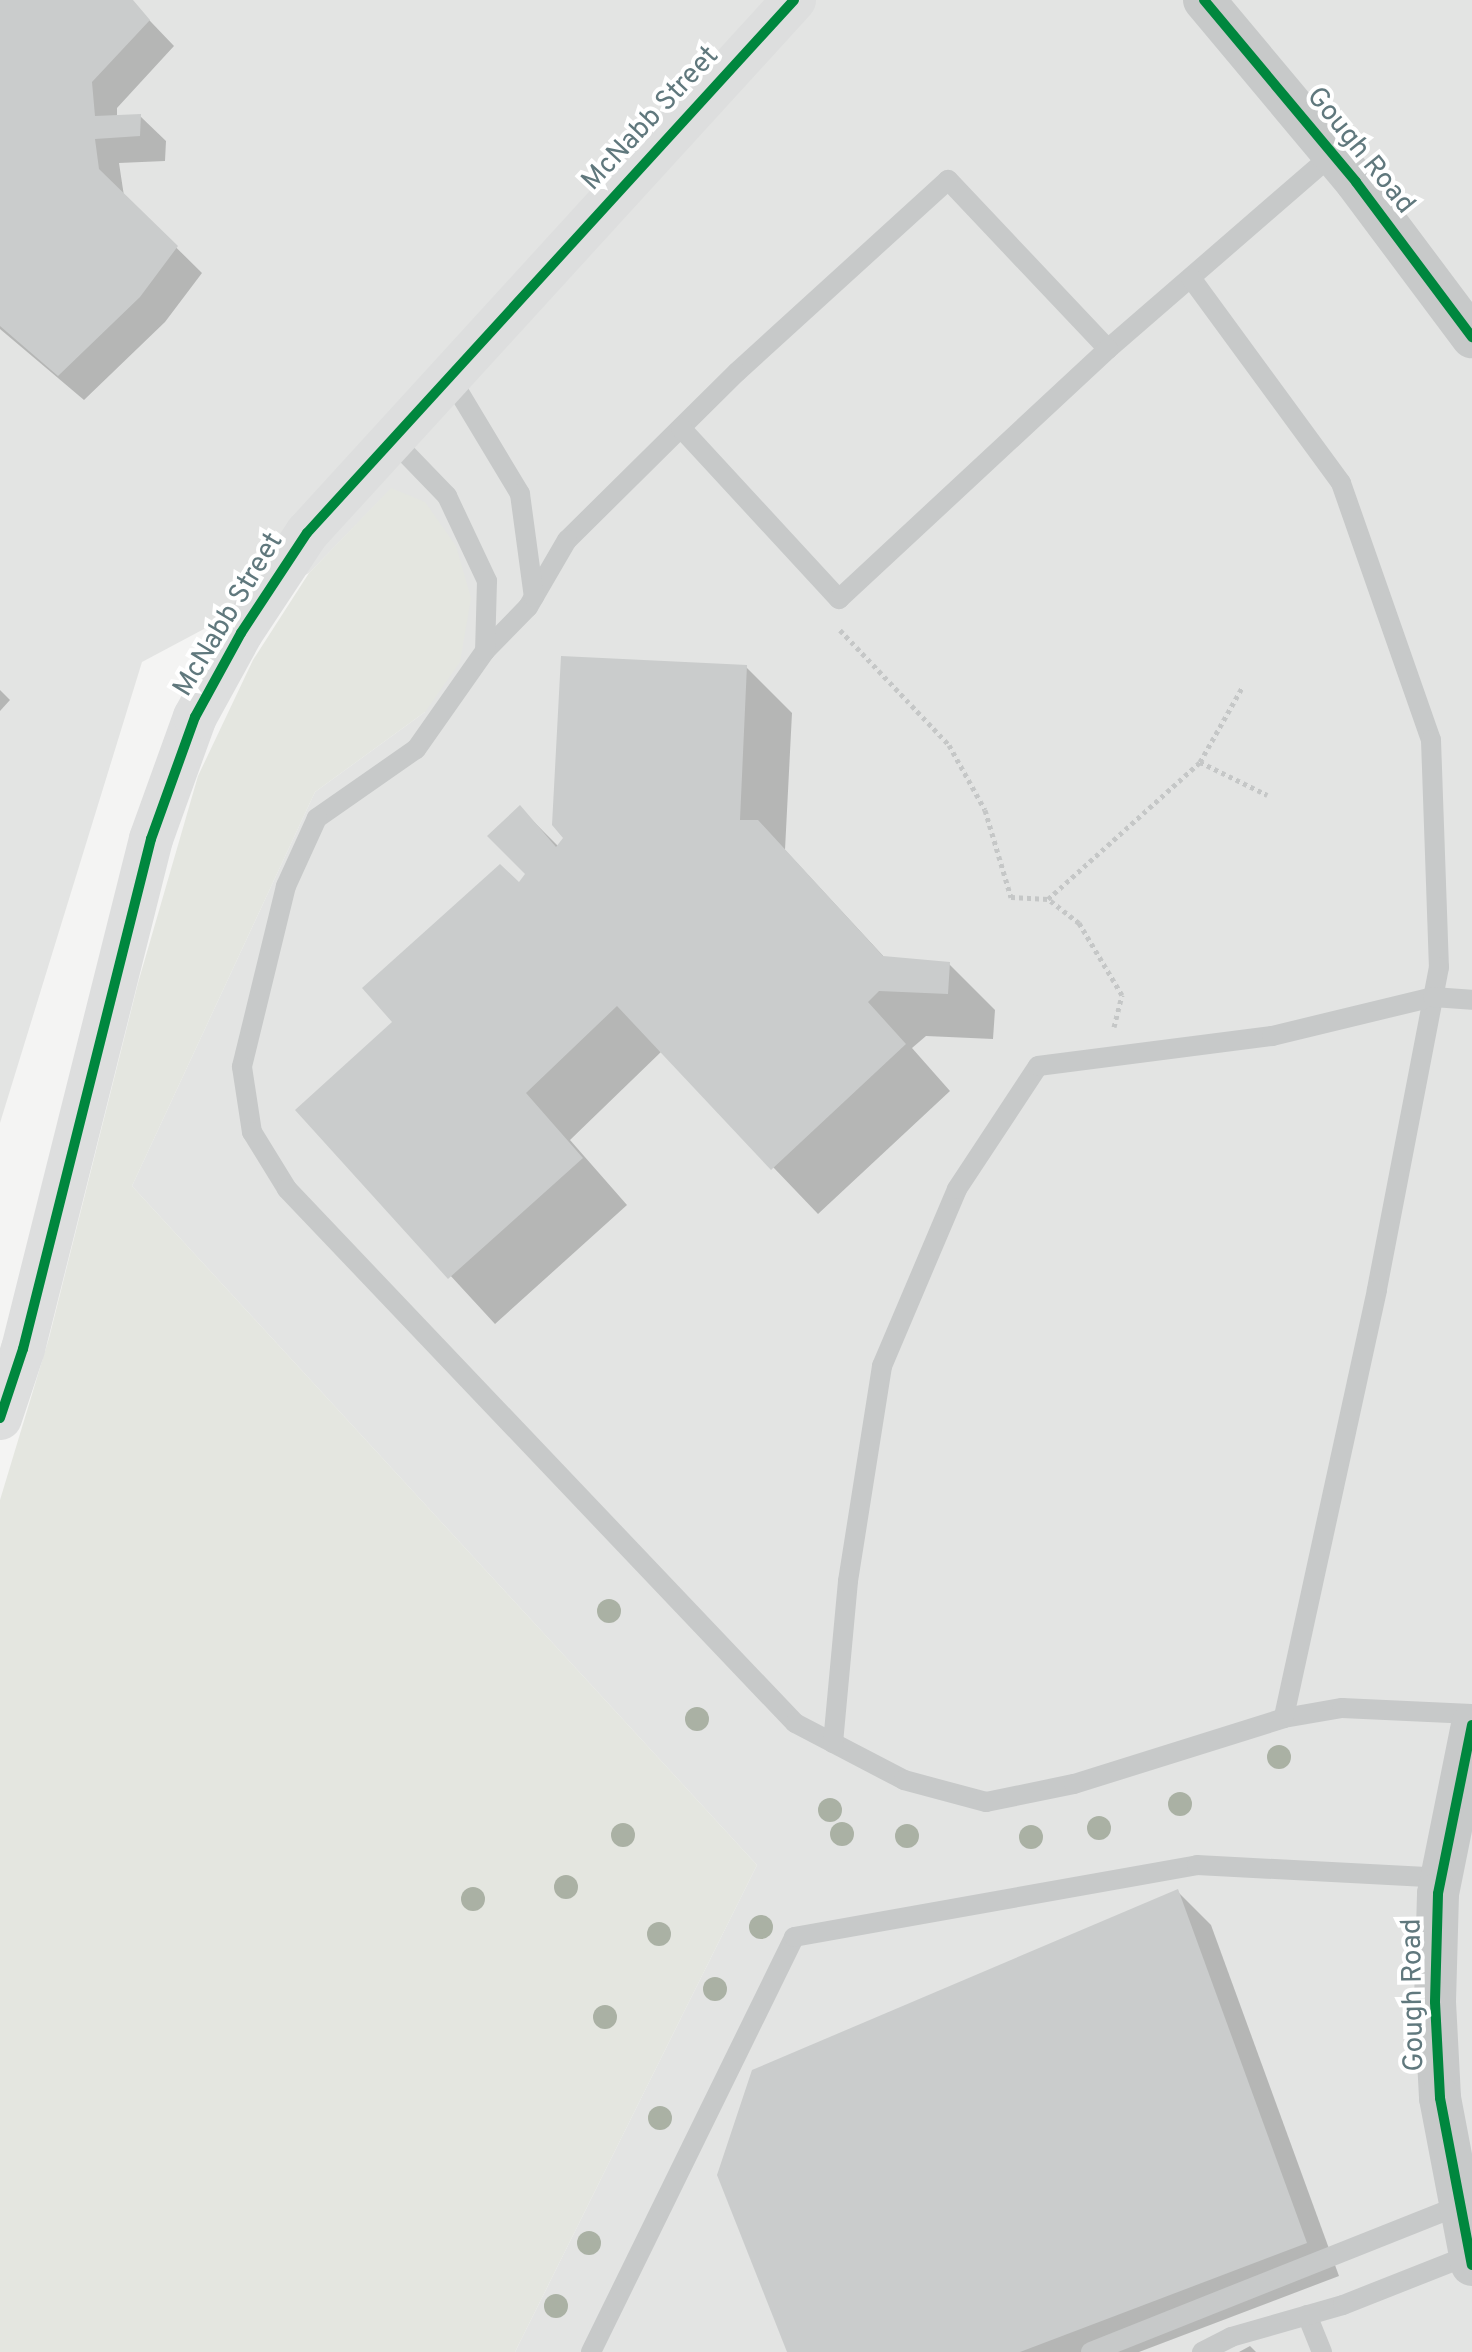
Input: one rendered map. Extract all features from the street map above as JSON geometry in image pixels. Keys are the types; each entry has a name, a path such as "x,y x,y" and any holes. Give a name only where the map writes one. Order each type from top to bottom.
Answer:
{"street":[{"name":"McNabb Street","path":"0,1418 23,1349 151,839 195,717 241,633 307,533 448,374 794,0"},
{"name":"Gough Road","path":"1204,0 1333,154 1472,337"},
{"name":"Gough Road","path":"1471,2260 1458,2206 1440,2098 1435,2002 1441,1878 1472,1725"}],"lane":[{"path":"681,428 839,599 1108,349 1333,154"},
{"path":"1108,349 948,180 681,428 567,540 534,597 485,651 416,749 317,818 286,886 242,1067 252,1132 287,1189 620,1533 718,1643 795,1723 904,1780 986,1802 1074,1784 1284,1718 1342,1708 1472,1714"},
{"path":"1191,278 1341,483 1431,740 1439,967 1377,1290 1284,1718"},
{"path":"448,374 520,494 534,597"},
{"path":"391,438 447,496 487,581 485,651"},
{"path":"833,1743 848,1581 882,1366 957,1189 1038,1066 1272,1036 1433,997 1472,1000"},
{"path":"591,2352 794,1937 1197,1865 1441,1878"},
{"path":"1091,2352 1458,2206"},
{"path":"1202,2352 1231,2337 1471,2260"},
{"path":"1307,2315 1322,2352"}],"path":[{"path":"840,630 949,745 985,810 1011,897 1048,899 1079,923 1122,995 1107,1056"},
{"path":"1048,899 1200,762 1243,686"},
{"path":"1200,762 1267,795"}],"shaded area":[{"path":"0,0 1472,0 1472,2352 515,2352 757,1865 132,1186 315,792 425,712 391,489 309,573 142,662 0,1123"},
{"path":"391,488 425,502 456,546 471,598 460,662 425,712 315,792 132,1186 757,1865 515,2352 0,2352 0,1500 49,1338 138,983 198,776 253,660 309,573"}],"building":[{"path":"0,0 133,0 150,20 92,82 95,116 141,114 140,136 95,139 99,169 178,246 140,297 58,376 0,326"},
{"path":"561,656 747,665 740,820 758,820 883,956 950,962 948,994 879,991 868,1002 906,1044 771,1170 617,1006 526,1093 583,1158 448,1279 295,1110 392,1022 362,988 500,864 519,882 525,874 487,836 520,805 556,847 563,838 552,825"},
{"path":"1178,1889 1307,2243 1020,2352 787,2352 717,2175 752,2070"}],"cycle path":[{"path":"0,1418 23,1349 151,839 195,717 241,633 307,533 794,0"},
{"path":"1204,0 1356,182 1472,337"},
{"path":"1472,1725 1438,1894 1435,2002 1440,2098 1472,2265"}]}
